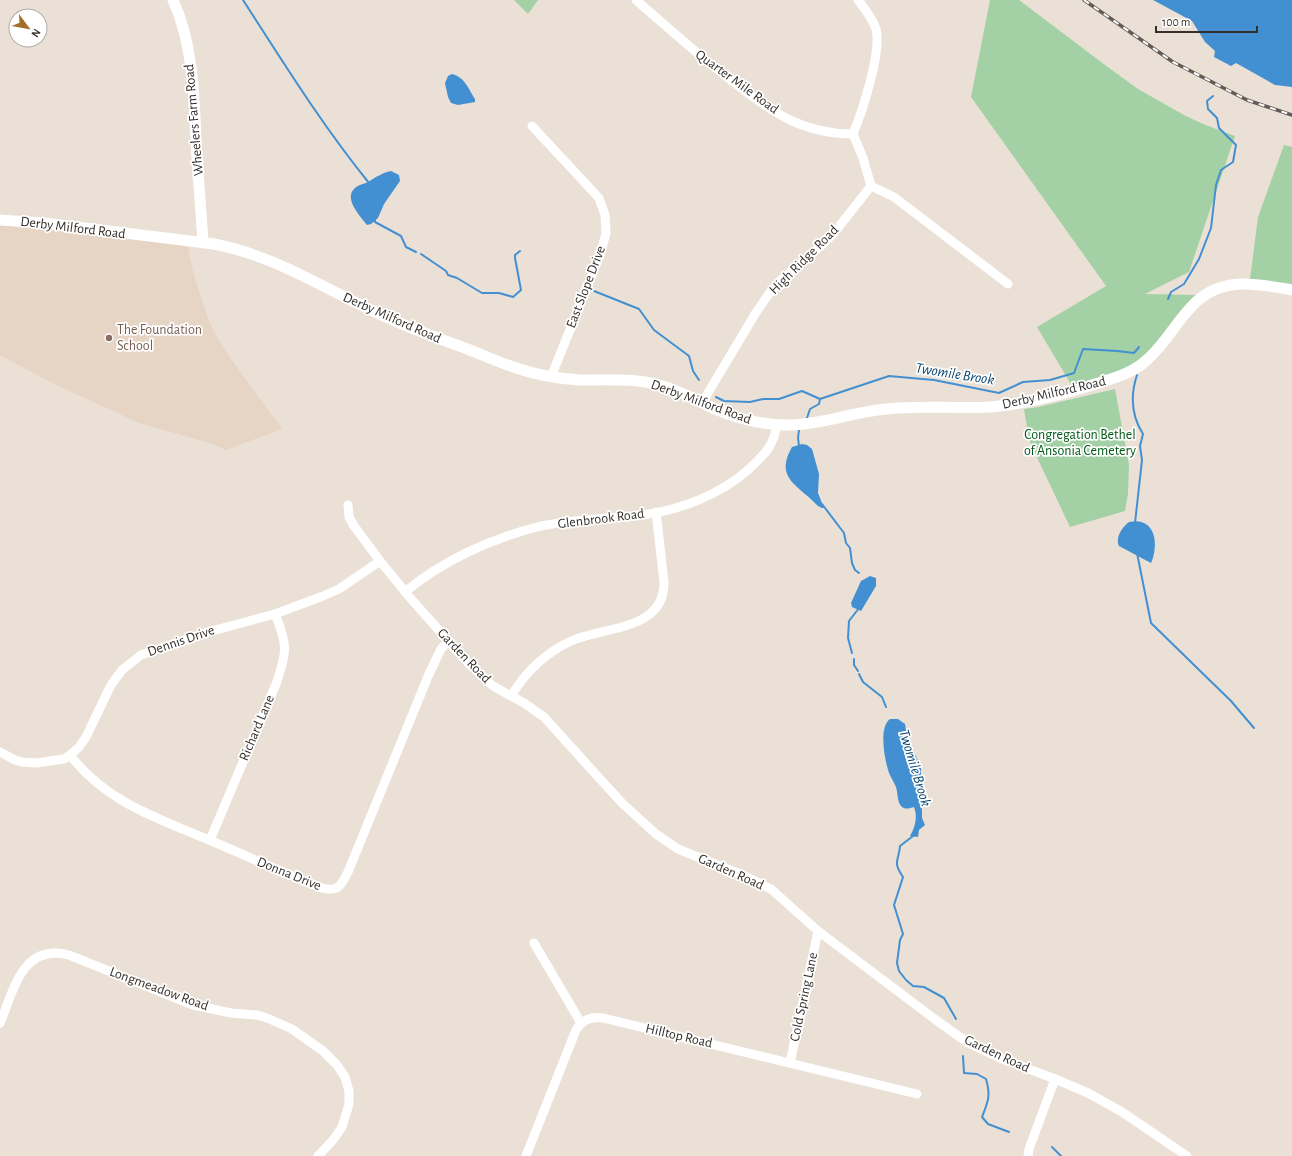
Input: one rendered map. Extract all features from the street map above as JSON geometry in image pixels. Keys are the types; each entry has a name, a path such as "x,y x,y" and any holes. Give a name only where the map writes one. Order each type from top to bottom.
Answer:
{"main road":[{"name":"Wheelers Farm Road","path":"173,0 187,39 194,104 203,243"},
{"name":"Derby Milford Road","path":"0,220 237,248 266,258 296,272 345,298 404,326 513,367 551,377 581,380 633,380 648,382 677,391 732,416 777,424 807,423 849,414 894,408 1001,406 1058,394 1112,379 1142,365 1160,347 1191,306 1199,299 1217,289 1232,285 1250,284 1292,290"}],"street":[{"name":"Quarter Mile Road","path":"636,0 702,58 737,86 766,105 802,125 842,134 853,134"},
{"path":"858,0 876,29 877,43 875,59 864,102 853,134 863,158 871,186 894,197 1008,284"},
{"name":"East Slope Drive","path":"532,126 599,198 605,215 606,233 600,255 551,377"},
{"name":"High Ridge Road","path":"702,403 768,295 781,280 823,244 871,186"},
{"name":"Glenbrook Road","path":"405,592 431,573 462,555 514,534 538,527 571,521 656,512 679,507 696,501 732,482 745,473 768,450 774,440 777,424"},
{"name":"Garden Road","path":"348,505 349,517 354,526 405,592 448,641 483,678 493,686 533,709 548,721 622,803 666,842 762,884 781,898 818,931 968,1043 1002,1059 1088,1093 1113,1107 1187,1156"},
{"path":"511,696 532,668 553,651 569,642 588,635 642,620 658,607 664,590 664,582 656,512"},
{"name":"Dennis Drive","path":"70,755 86,737 112,685 122,670 141,654 208,632 275,614 339,589 380,561"},
{"name":"Richard Lane","path":"210,840 276,684 283,662 285,643 275,614"},
{"name":"Donna Drive","path":"70,755 81,769 95,782 123,801 153,818 210,840 322,888 334,890 339,887 348,872 430,674 441,649 448,641"},
{"path":"0,752 15,760 36,763 58,760 70,755"},
{"name":"Cold Spring Lane","path":"790,1063 818,931"},
{"path":"526,1156 576,1030 581,1023 534,943"},
{"name":"Longmeadow Road","path":"0,1023 18,979 28,965 36,957 52,953 69,955 193,1005 231,1013 257,1016 280,1023 304,1036 332,1059 341,1069 348,1086 349,1104 342,1127 333,1140 318,1156"},
{"name":"Hilltop Road","path":"581,1023 594,1018 603,1018 917,1094"},
{"path":"1028,1156 1029,1149 1055,1079"}],"shaded area":[{"name":"The Foundation School","path":"0,225 78,231 113,237 188,245 196,282 214,332 229,356 282,429 226,450 210,443 139,423 52,383 0,355"}],"green space":[{"path":"514,0 538,0 528,14"},
{"path":"990,0 1019,0 1138,89 1184,115 1235,136 1189,272 1145,294 1196,295 1148,352 1140,359 1112,374 1072,386 1037,327 1106,286 971,97"},
{"path":"1284,145 1292,147 1292,284 1250,279 1258,217"},
{"name":"Congregation Bethel of Ansonia Cemetery","path":"1115,389 1129,465 1128,494 1125,511 1070,527 1029,439 1024,409"}],"water":[{"path":"1153,0 1292,0 1292,87 1275,85 1236,63 1231,66 1214,57 1215,51 1205,42 1192,21"},
{"path":"452,74 460,78 469,88 475,102 458,105 451,103 445,83 448,76"},
{"path":"391,171 399,175 400,181 384,204 378,218 371,224 367,225 354,207 351,193 357,186"},
{"path":"802,444 807,445 812,449 819,474 818,493 824,508 818,506 797,487 787,474 787,458 792,447"},
{"path":"1138,521 1145,523 1150,528 1155,541 1155,548 1151,563 1119,546 1118,540 1120,533 1129,522"},
{"path":"870,576 876,578 876,586 861,611 852,607 851,603 861,581"},
{"path":"890,719 898,719 905,724 907,735 921,768 919,788 922,802 922,818 925,825 919,830 918,837 910,836 915,822 916,814 914,807 905,808 900,805 896,787 887,768 883,737 886,723"}],"waterway":[{"path":"243,0 319,116 369,183"},
{"name":"Twomile Brook","path":"1168,299 1171,292 1184,284 1199,259 1211,228 1216,185 1221,170 1233,162 1236,145 1219,128 1217,118 1208,109 1207,101 1213,96"},
{"path":"375,220 375,222 401,236 406,247 416,252"},
{"path":"421,254 446,271 448,275 457,278 482,293 499,293 513,297 521,290 515,258 515,255 520,251"},
{"path":"594,291 639,309 654,330 689,356 693,371 699,380"},
{"name":"Twomile Brook","path":"807,418 810,409 819,404 820,399 889,376 934,380 999,393 1023,382 1050,380 1074,373 1083,349 1134,353 1139,347"},
{"path":"1135,523 1142,460 1140,446 1143,434 1136,420 1133,405 1133,390 1137,375"},
{"path":"716,397 724,401 750,402 763,399 779,399 802,391 820,399"},
{"name":"Twomile Brook","path":"799,430 799,446"},
{"name":"Twomile Brook","path":"822,504 844,533 846,543 850,548 852,563 855,570 859,573"},
{"path":"1137,553 1151,623 1231,701 1254,728"},
{"path":"852,653 848,638 849,621 859,608"},
{"path":"854,659 854,665 858,671"},
{"path":"859,674 863,682 882,697 886,707"},
{"name":"Twomile Brook","path":"913,836 900,846 897,861 898,868 903,877 894,905 903,934 900,940 897,963 899,971 913,986 924,987 944,998 956,1019"},
{"path":"963,1056 964,1073 977,1074 986,1079 988,1099 982,1117 988,1124 1009,1132"},
{"name":"Twomile Brook","path":"1052,1147 1061,1156"}],"railway":[{"path":"1084,0 1173,62 1247,100 1292,115"}],"place":[{"name":"The Foundation School","path":"109,338"}]}
